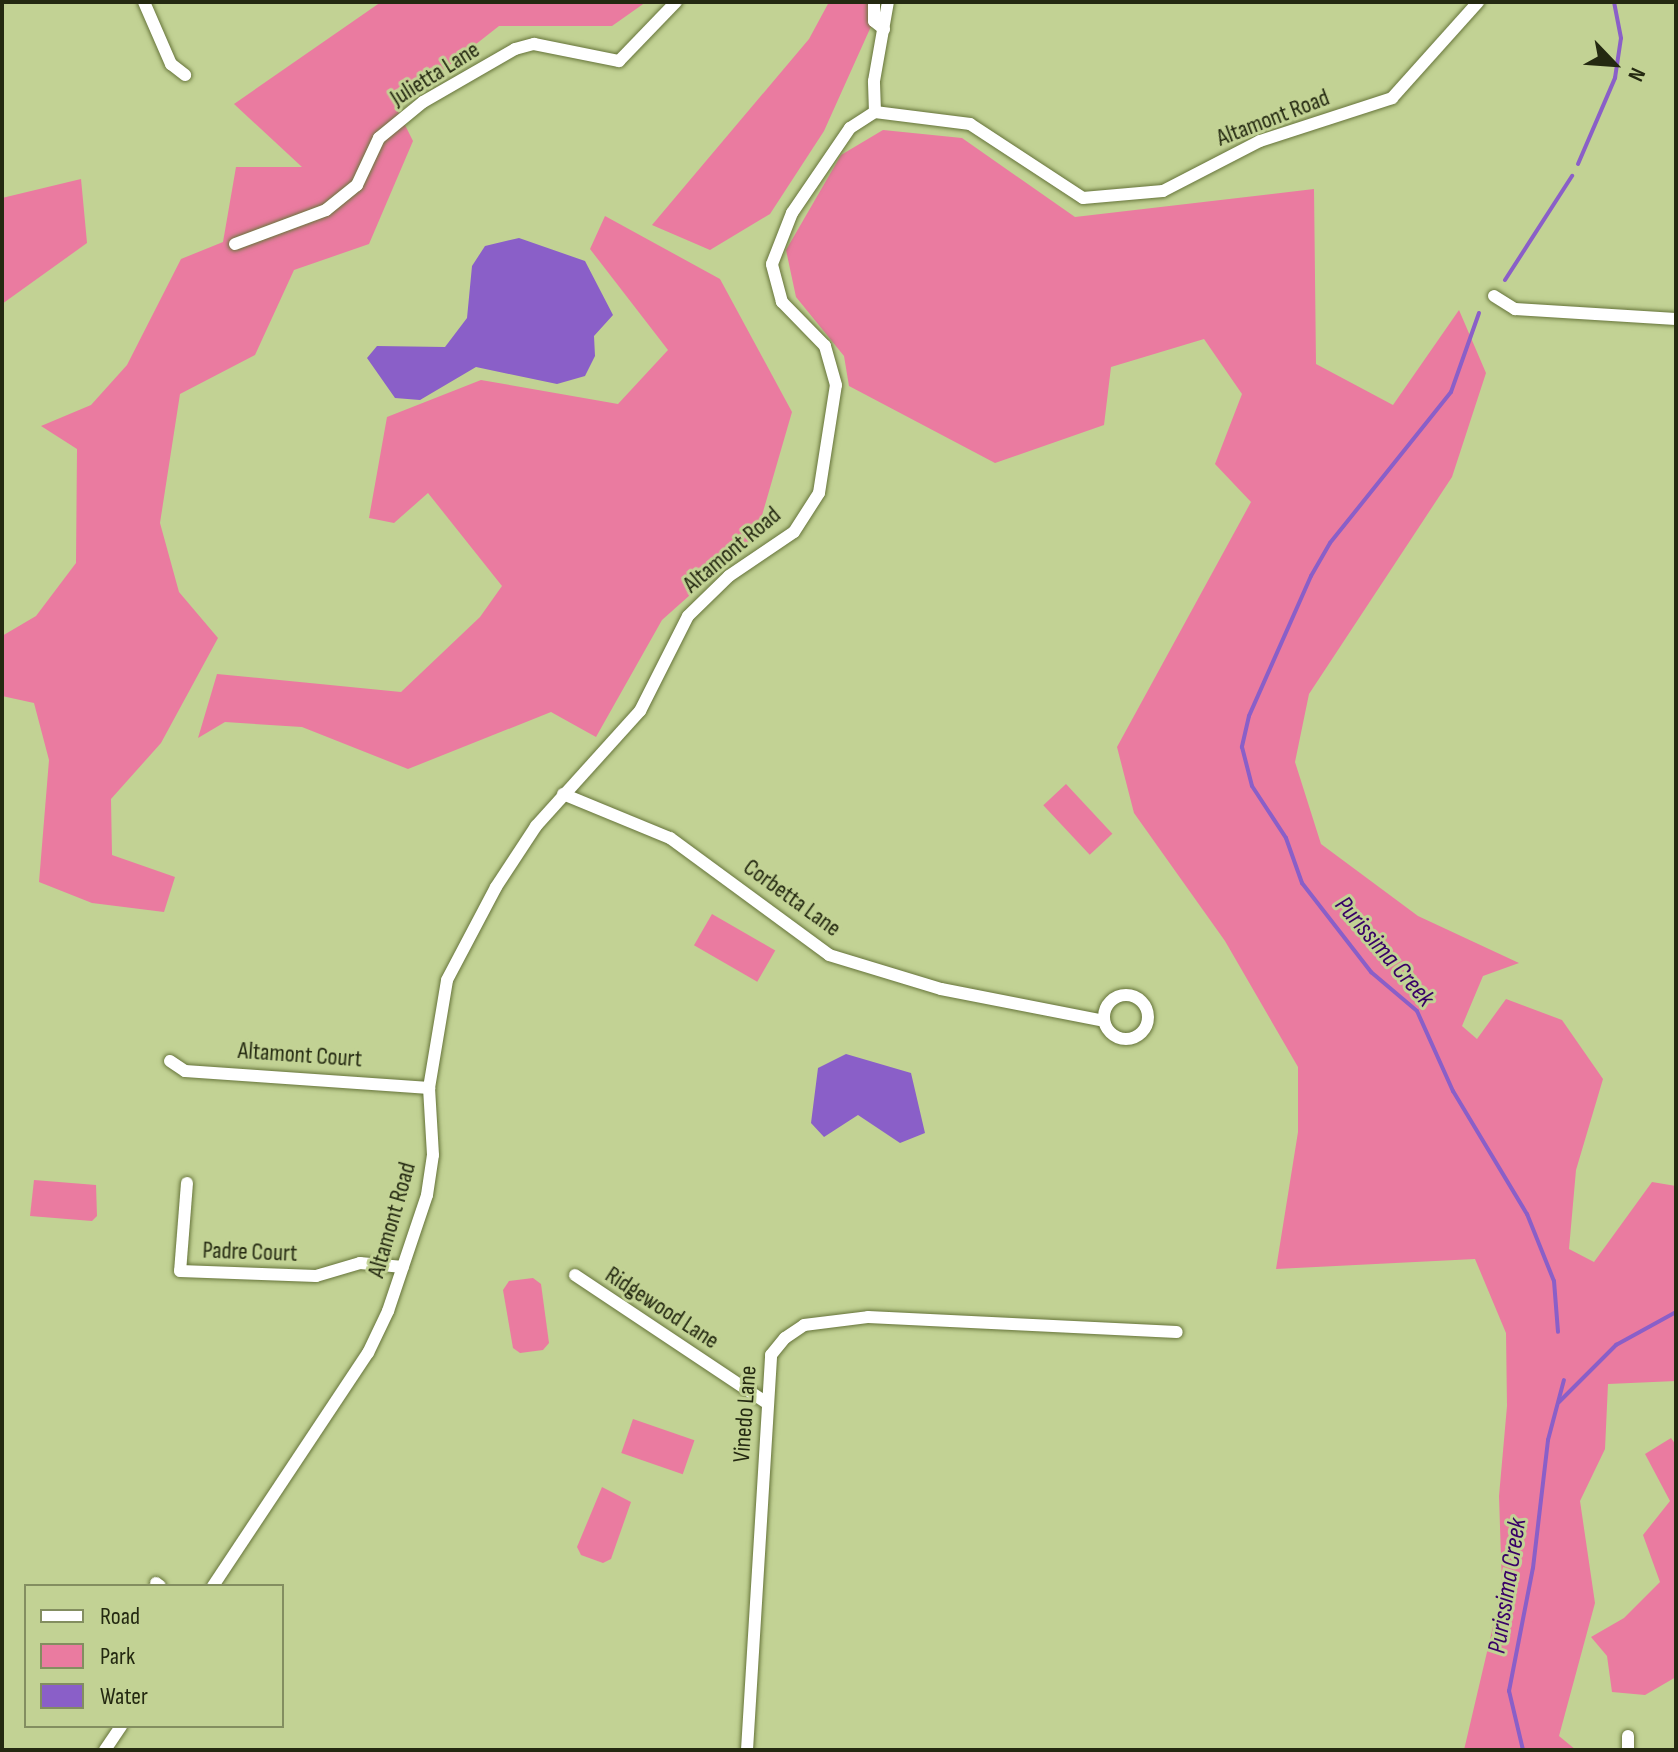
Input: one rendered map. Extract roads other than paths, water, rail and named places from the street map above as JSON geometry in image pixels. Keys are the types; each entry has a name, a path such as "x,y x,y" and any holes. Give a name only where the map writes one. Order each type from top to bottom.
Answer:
{"street":[{"path":"144,2 171,64 185,75"},
{"name":"Julietta Lane","path":"235,244 326,210 357,185 379,138 423,102 515,49 534,44 619,61 676,2"},
{"path":"874,2 874,21 884,29"},
{"path":"875,112 888,2"},
{"name":"Altamont Road","path":"214,1584 368,1353 403,1267 433,1155 429,1088 447,980 496,887 563,794 640,711 688,616 729,576 794,532 819,493 836,385 825,346 782,302 772,264 820,168 850,128 875,112 970,124 1083,198 1163,191 1260,141 1392,98 1478,2"},
{"path":"1494,296 1515,309 1676,319"},
{"name":"Corbetta Lane","path":"563,794 670,838 829,955 941,989 1104,1021"},
{"name":"Altamont Court","path":"170,1061 185,1071 429,1088"},
{"name":"Padre Court","path":"187,1183 180,1271 316,1276 360,1263 403,1267"},
{"name":"Ridgewood Lane","path":"575,1275 767,1403"},
{"name":"Vinedo Lane","path":"747,1750 771,1355 804,1325 868,1317 1177,1332"},
{"path":"105,1750 120,1728"},
{"path":"1628,1736 1628,1750"}],"water":[{"path":"519,238 585,261 613,315 594,336 595,356 585,376 557,384 476,367 420,400 395,398 367,358 377,346 445,347 467,318 472,266 485,246"},
{"path":"846,1054 911,1073 925,1133 900,1143 858,1115 824,1137 811,1123 818,1068"}],"waterway":[{"name":"Purissima Creek","path":"1578,164 1615,78 1621,38 1614,2"},
{"name":"Purissima Creek","path":"1505,280 1572,176"},
{"name":"Purissima Creek","path":"1479,313 1451,392 1330,543 1311,576 1249,716 1242,747 1252,786 1286,838 1302,883 1371,972 1417,1011 1453,1091 1527,1214 1554,1281 1558,1332"},
{"path":"1559,1402 1616,1345 1676,1312"},
{"name":"Purissima Creek","path":"1523,1750 1509,1691 1533,1568 1548,1440 1564,1380"}]}
